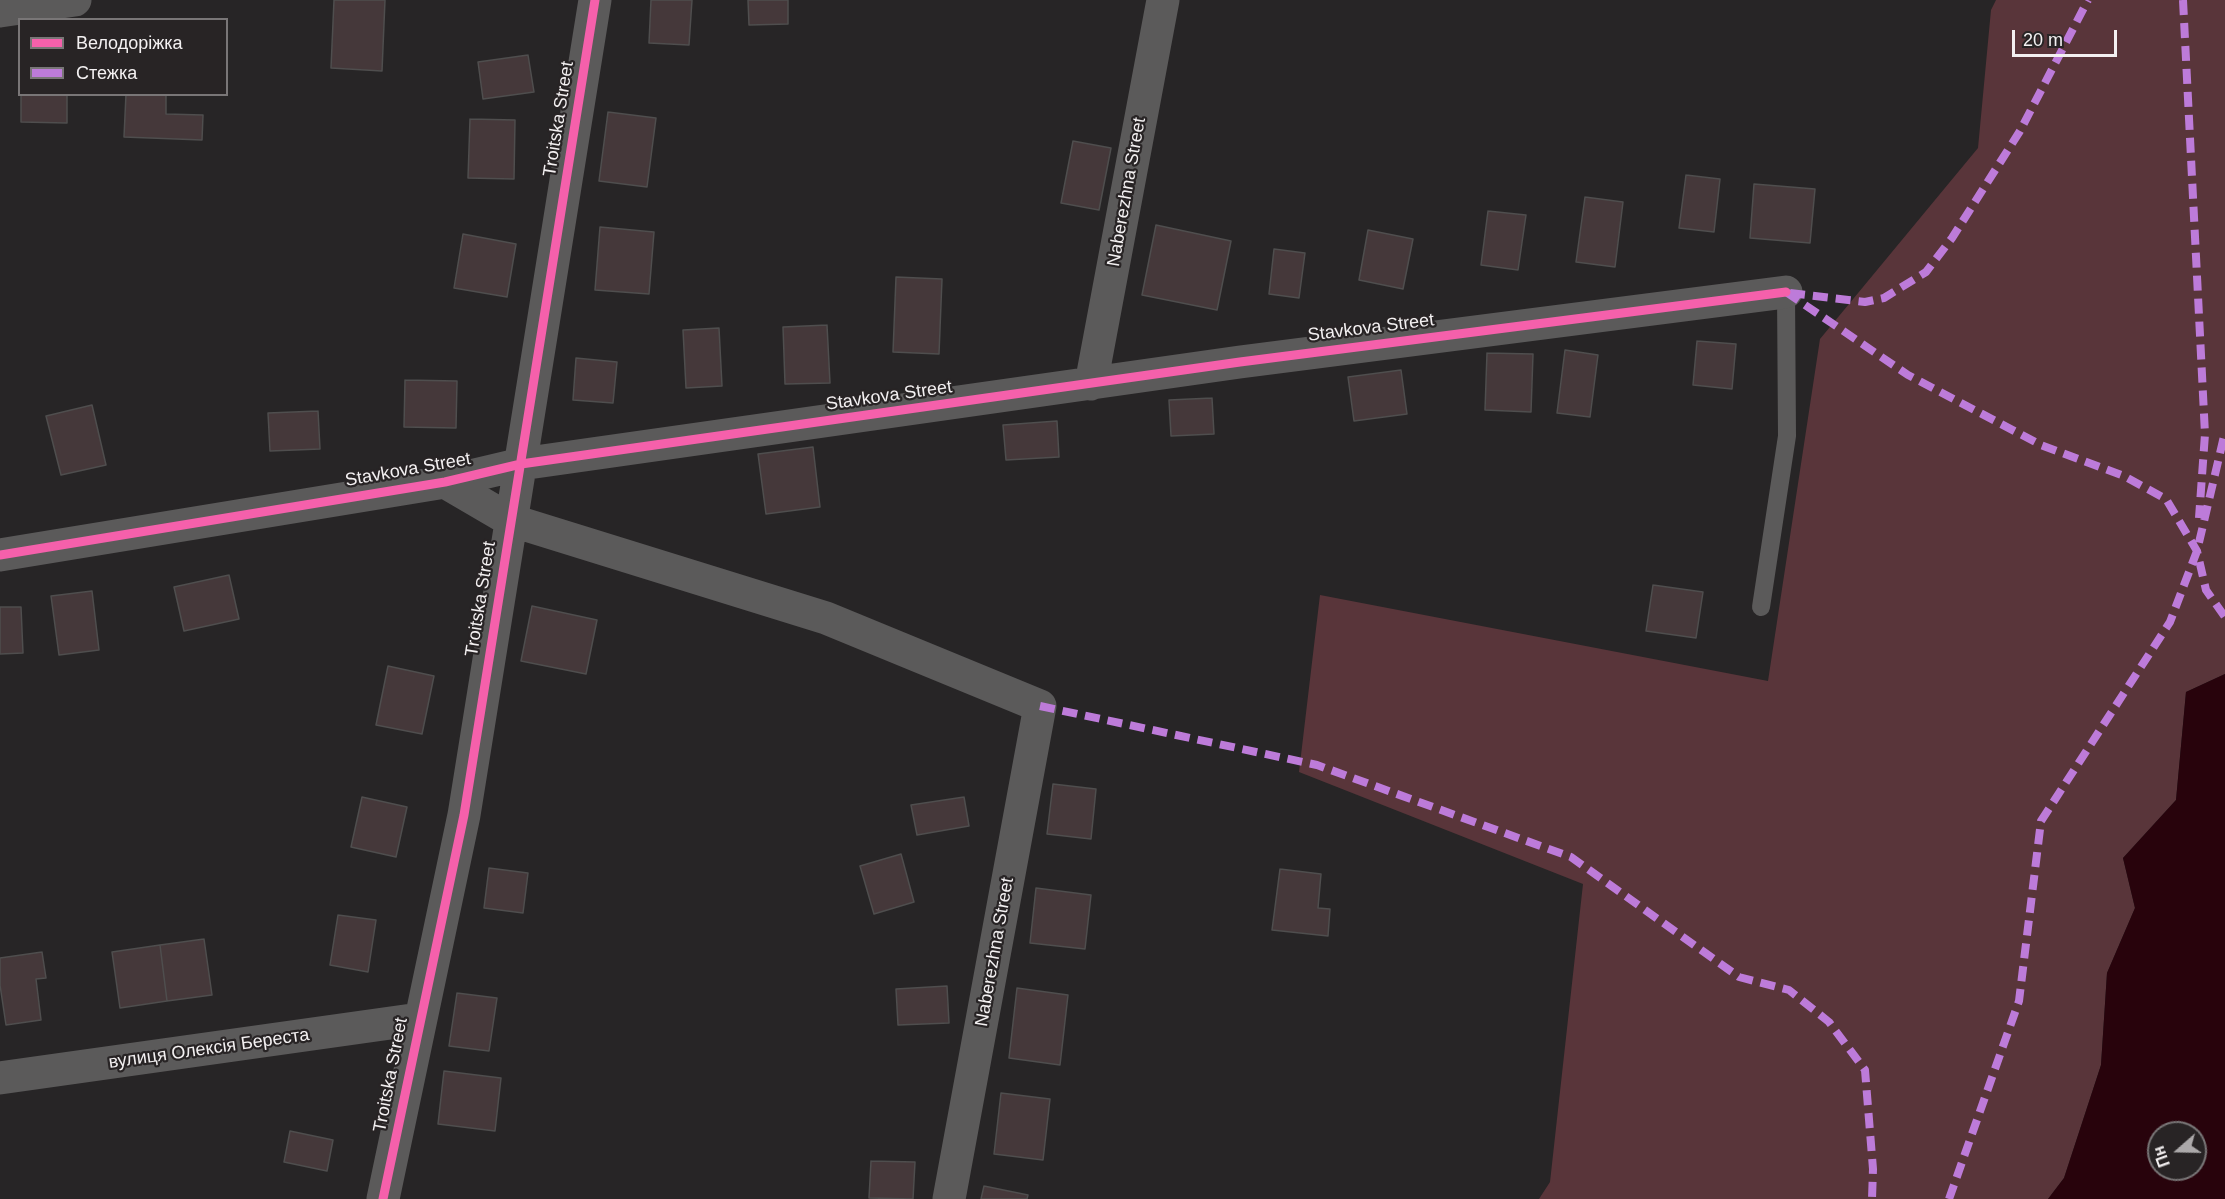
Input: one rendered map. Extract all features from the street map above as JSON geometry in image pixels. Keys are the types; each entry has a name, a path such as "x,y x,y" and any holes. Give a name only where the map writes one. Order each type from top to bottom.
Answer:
{"street":[{"path":"0,11 75,0"},
{"name":"Troitska Street","path":"383,1199 419,1019 464,815 595,0"},
{"name":"Naberezhna Street","path":"1091,384 1162,0"},
{"name":"Stavkova Street","path":"0,555 445,482 521,464 1240,362 1786,292"},
{"path":"445,482 510,520"},
{"name":"Naberezhna Street","path":"510,520 826,618 1040,706 949,1199"},
{"name":"вулиця Олексія Береста","path":"0,1078 419,1019"}],"lane":[{"path":"1761,607 1787,436 1786,292"}],"shaded area":[{"path":"1996,0 2225,0 2225,674 2186,692 2176,800 2123,858 2135,908 2107,973 2101,1065 2064,1178 2048,1199 1539,1199 1550,1182 1583,884 1299,772 1320,595 1768,681 1820,339 1978,148 1991,10"},
{"path":"2225,674 2225,1199 2048,1199 2064,1178 2101,1065 2107,973 2135,908 2123,858 2176,800 2186,692"}],"building":[{"path":"334,0 385,0 382,71 331,68"},
{"path":"651,0 692,0 689,45 649,43"},
{"path":"748,0 788,0 788,24 749,25"},
{"path":"528,55 534,92 483,99 478,62"},
{"path":"21,96 67,96 67,123 21,122"},
{"path":"126,96 166,96 166,114 203,115 202,140 124,137"},
{"path":"608,112 656,118 647,187 599,181"},
{"path":"470,119 515,120 514,179 468,178"},
{"path":"1073,141 1111,148 1099,210 1061,203"},
{"path":"1686,175 1720,179 1714,232 1679,228"},
{"path":"1754,184 1815,189 1810,243 1750,238"},
{"path":"1585,197 1623,202 1615,267 1576,262"},
{"path":"1488,211 1526,215 1518,270 1481,265"},
{"path":"1156,225 1231,241 1217,310 1142,295"},
{"path":"600,227 654,232 649,294 595,290"},
{"path":"1368,230 1413,239 1403,289 1359,280"},
{"path":"463,234 516,244 507,297 454,288"},
{"path":"1274,249 1305,253 1299,298 1269,294"},
{"path":"896,277 942,279 939,354 893,352"},
{"path":"827,325 830,383 785,384 783,327"},
{"path":"719,328 722,386 686,388 683,330"},
{"path":"1697,341 1736,344 1732,389 1693,385"},
{"path":"1565,350 1598,355 1590,417 1557,413"},
{"path":"1487,353 1533,354 1531,412 1485,410"},
{"path":"576,358 617,362 613,403 573,400"},
{"path":"1401,370 1407,414 1354,421 1348,377"},
{"path":"405,380 457,381 456,428 404,427"},
{"path":"1212,398 1214,434 1171,436 1169,400"},
{"path":"92,405 106,465 61,475 46,416"},
{"path":"318,411 320,449 270,451 268,413"},
{"path":"1057,421 1059,457 1006,460 1003,425"},
{"path":"813,447 820,507 766,514 758,454"},
{"path":"229,575 239,619 184,631 174,587"},
{"path":"1653,585 1703,592 1696,638 1646,631"},
{"path":"92,591 99,650 59,655 51,596"},
{"path":"532,606 597,620 586,674 521,661"},
{"path":"0,607 21,607 23,653 0,654"},
{"path":"388,666 434,676 422,734 376,725"},
{"path":"1053,784 1096,789 1091,839 1047,834"},
{"path":"362,797 407,807 396,857 351,847"},
{"path":"964,797 969,826 917,835 911,805"},
{"path":"901,854 914,902 874,914 860,866"},
{"path":"489,868 528,873 523,913 484,908"},
{"path":"1280,869 1321,874 1318,908 1330,909 1328,936 1272,930"},
{"path":"1036,888 1091,895 1085,949 1030,943"},
{"path":"338,915 376,920 368,972 330,965"},
{"path":"204,939 212,995 167,1001 160,945"},
{"path":"160,945 167,1001 120,1008 112,952"},
{"path":"42,952 46,978 36,979 41,1020 6,1025 0,985 0,958"},
{"path":"947,986 949,1023 898,1025 896,989"},
{"path":"1017,988 1068,995 1060,1065 1009,1058"},
{"path":"457,993 497,998 489,1051 449,1046"},
{"path":"444,1071 501,1078 495,1131 438,1124"},
{"path":"1001,1093 1050,1099 1043,1160 994,1154"},
{"path":"290,1131 333,1140 327,1171 284,1162"},
{"path":"871,1161 915,1162 913,1199 869,1198"},
{"path":"984,1186 1028,1195 1027,1199 981,1199"}],"marked path":[{"path":"1790,293 1865,302 1884,298 1926,272 1952,238 2020,131 2088,0"},
{"path":"2183,0 2205,434 2199,518"},
{"path":"1786,292 1908,375 2041,445 2124,476 2166,499 2197,551 2206,590 2225,617"},
{"path":"1949,1199 2019,1001 2041,821 2170,622 2197,551 2225,432"},
{"path":"1040,706 1317,765 1571,857 1739,977 1789,990 1829,1022 1865,1070 1873,1169 1872,1199"}],"cycle path":[{"path":"383,1199 464,815 595,0"},
{"path":"0,555 445,482 521,464 1240,362 1786,292"}]}
